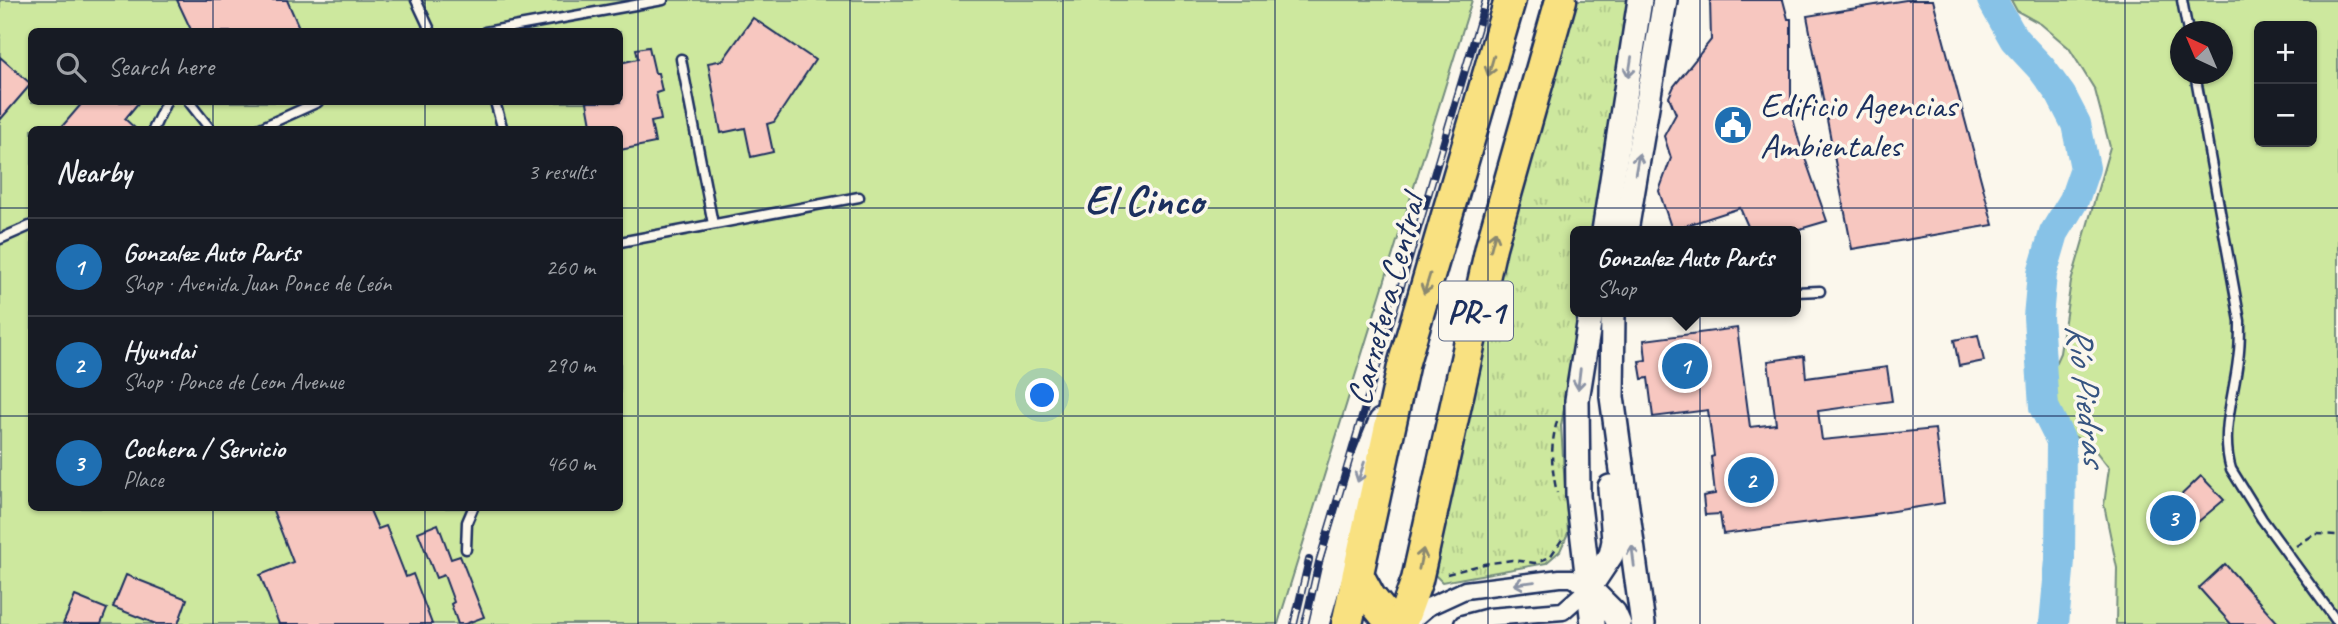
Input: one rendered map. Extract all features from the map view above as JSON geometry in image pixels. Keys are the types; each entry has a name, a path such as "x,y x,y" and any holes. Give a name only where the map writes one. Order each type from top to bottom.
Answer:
{"highway":[{"name":"Carretera Central","path":"1347,624 1404,362 1510,0"},
{"name":"PR-1","path":"1401,624 1417,580 1491,247 1561,0"},
{"path":"1358,575 1370,597 1392,624"}],"street":[{"path":"1605,226 1640,0"},
{"path":"1627,226 1665,0"},
{"path":"1590,317 1577,400 1577,495 1593,624"},
{"path":"1613,317 1612,397 1643,624"},
{"path":"1317,624 1362,468 1404,362"},
{"path":"1463,624 1563,611 1589,588 1611,555 1614,541 1607,423 1612,397"},
{"path":"1408,624 1428,607 1465,590 1560,578 1572,578 1589,588 1606,602 1619,624"}],"lane":[{"path":"416,0 429,28"},
{"path":"507,28 663,0"},
{"path":"2182,0 2186,21"},
{"path":"681,59 713,224"},
{"path":"2198,84 2240,321 2238,360 2228,412 2226,451 2231,469 2262,519 2338,623"},
{"path":"155,126 165,105"},
{"path":"191,105 208,126"},
{"path":"265,126 311,105"},
{"path":"496,105 502,126"},
{"path":"623,241 859,197"},
{"path":"0,239 28,227"},
{"path":"1801,292 1820,291"},
{"path":"466,549 467,522 472,511"}],"path":[{"path":"1558,417 1551,467 1559,499"},
{"path":"1447,574 1484,564 1512,561 1535,563 1550,557 1563,539 1563,530"},
{"path":"2287,552 2315,534 2338,535"}],"green space":[{"path":"0,0 1472,0 1278,624 0,624"},
{"path":"1575,0 1630,0 1595,226 1570,226 1570,317 1579,317 1561,426 1568,533 1560,551 1546,563 1442,582 1435,575 1492,299"},
{"path":"2011,0 2338,0 2338,624 2116,624 2117,568 2104,505 2109,468 2094,449 2034,410 2060,353 2071,282 2110,147 2095,90 2069,48 2041,24 2017,11"}],"building":[{"path":"177,0 287,0 299,28 190,28"},
{"name":"Edificio Agencias Ambientales","path":"1710,0 1783,0 1788,19 1791,19 1791,111 1827,221 1801,229 1801,226 1748,226 1740,208 1684,226 1671,226 1659,191 1671,158 1664,136 1676,114 1669,97 1674,86 1711,40"},
{"path":"1906,0 1933,0 1993,225 1852,249 1807,16"},
{"path":"753,18 815,60 774,122 767,124 773,152 751,157 745,128 721,133 708,63 723,60"},
{"path":"649,47 662,91 656,93 661,120 651,122 655,143 623,149 623,126 591,126 588,105 623,105 623,62 638,59 636,49"},
{"path":"0,57 28,81 28,87 0,120"},
{"path":"80,105 137,105 125,119 133,126 62,126"},
{"path":"1737,328 1750,427 1776,424 1768,361 1804,356 1806,378 1887,367 1892,401 1818,411 1822,440 1935,429 1944,503 1874,515 1723,534 1720,514 1705,515 1703,496 1715,494 1711,457 1714,456 1708,410 1653,417 1648,378 1642,379 1639,361 1646,360 1644,340"},
{"path":"1978,335 1984,361 1959,366 1954,340"},
{"path":"2201,476 2224,500 2186,532 2176,522 2169,528 2155,513 2168,501 2171,505"},
{"path":"273,511 370,511 378,529 386,526 406,577 413,574 432,624 279,624 260,575 293,562"},
{"path":"438,524 451,559 460,556 484,617 458,624 451,604 454,602 444,575 436,578 418,532"},
{"path":"2225,564 2279,624 2231,624 2199,588"},
{"path":"126,575 187,599 178,624 156,624 113,607"},
{"path":"75,596 107,609 101,624 63,624"}],"waterway":[{"name":"Río Piedras","path":"1992,0 2014,39 2042,69 2061,95 2076,124 2085,168 2074,200 2054,233 2042,274 2038,317 2044,407 2061,441 2060,560 2054,624"}],"railway":[{"path":"1305,624 1319,562 1486,0"},
{"path":"1294,624 1309,560"}],"place":[{"name":"Edificio Agencias Ambientales","path":"1733,125"},
{"name":"Gonzalez Auto Parts","path":"1685,366"},
{"name":"Hyundai","path":"1751,480"},
{"name":"Cochera / Servicio","path":"2173,518"}],"district":[{"name":"El Cinco","path":"1144,199"}]}
